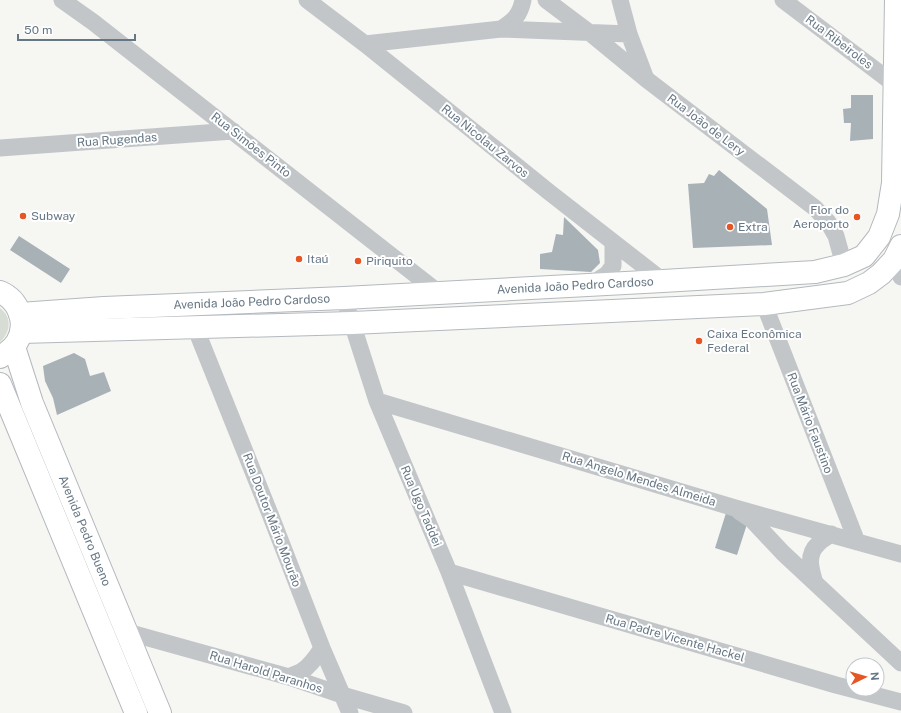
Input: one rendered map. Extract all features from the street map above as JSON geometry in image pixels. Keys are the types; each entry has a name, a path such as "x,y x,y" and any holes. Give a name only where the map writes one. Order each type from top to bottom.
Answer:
{"main road":[{"name":"Avenida João Pedro Cardoso","path":"14,337 104,308 344,298 663,281 815,272 844,266 864,256 879,237 888,214 893,183 896,0"},
{"name":"Avenida João Pedro Cardoso","path":"14,337 195,327 352,323 764,304 848,293 869,283 899,261"},
{"name":"Avenida Pedro Bueno","path":"0,292 14,302 14,337 32,404 160,713"},
{"name":"Avenida Pedro Bueno","path":"0,384 136,713"}],"street":[{"name":"Rua Simões Pinto","path":"62,0 93,22 439,292"},
{"name":"Rua Nicolau Zarvos","path":"307,0 365,44 549,192 663,281"},
{"path":"501,29 513,21 517,16 522,8 523,0"},
{"name":"Rua João de Lery","path":"546,0 590,33 646,79 815,208 828,222 836,236 844,266"},
{"path":"620,0 646,79"},
{"name":"Rua Ribeiroles","path":"784,0 894,84"},
{"path":"365,44 501,29 630,34"},
{"name":"Rua Rugendas","path":"0,148 233,131"},
{"path":"592,284 607,274 613,266 613,242"},
{"name":"Rua Ugo Taddei","path":"344,298 377,401 449,572 502,713"},
{"name":"Rua Mário Faustino","path":"764,304 857,542"},
{"name":"Rua Doutor Mário Mourão","path":"195,327 322,648 350,713"},
{"name":"Rua Angelo Mendes Almeida","path":"377,401 735,508 901,554"},
{"path":"735,508 752,520 783,553 901,663"},
{"path":"783,553 783,537 794,524"},
{"path":"815,583 810,559 817,544 831,534"},
{"name":"Rua Padre Vicente Hackel","path":"449,572 836,685 901,702"},
{"name":"Rua Harold Paranhos","path":"127,632 290,677 380,710 404,713"},
{"path":"290,677 302,671 311,663 322,648"}],"shaded area":[{"path":"0,308 7,316 9,325 4,338 0,342"}],"building":[{"path":"851,95 873,95 873,139 850,141 851,123 844,123 843,109 851,108"},
{"name":"Extra","path":"719,170 767,209 772,245 693,248 688,184 704,183 709,174 714,176"},
{"path":"564,217 598,250 600,263 591,272 540,269 540,254 552,252 556,234 563,235"},
{"path":"19,236 70,269 61,283 10,250"},
{"path":"74,353 85,359 90,376 104,372 111,391 57,415 53,398 45,381 43,366"},
{"path":"726,513 748,521 737,555 715,548"}],"place":[{"name":"Subway","path":"23,216"},
{"name":"Flor do Aeroporto","path":"857,217"},
{"name":"Extra","path":"730,227"},
{"name":"Itaú","path":"299,259"},
{"name":"Piriquito","path":"358,261"},
{"name":"Caixa Econômica Federal","path":"699,341"}]}
